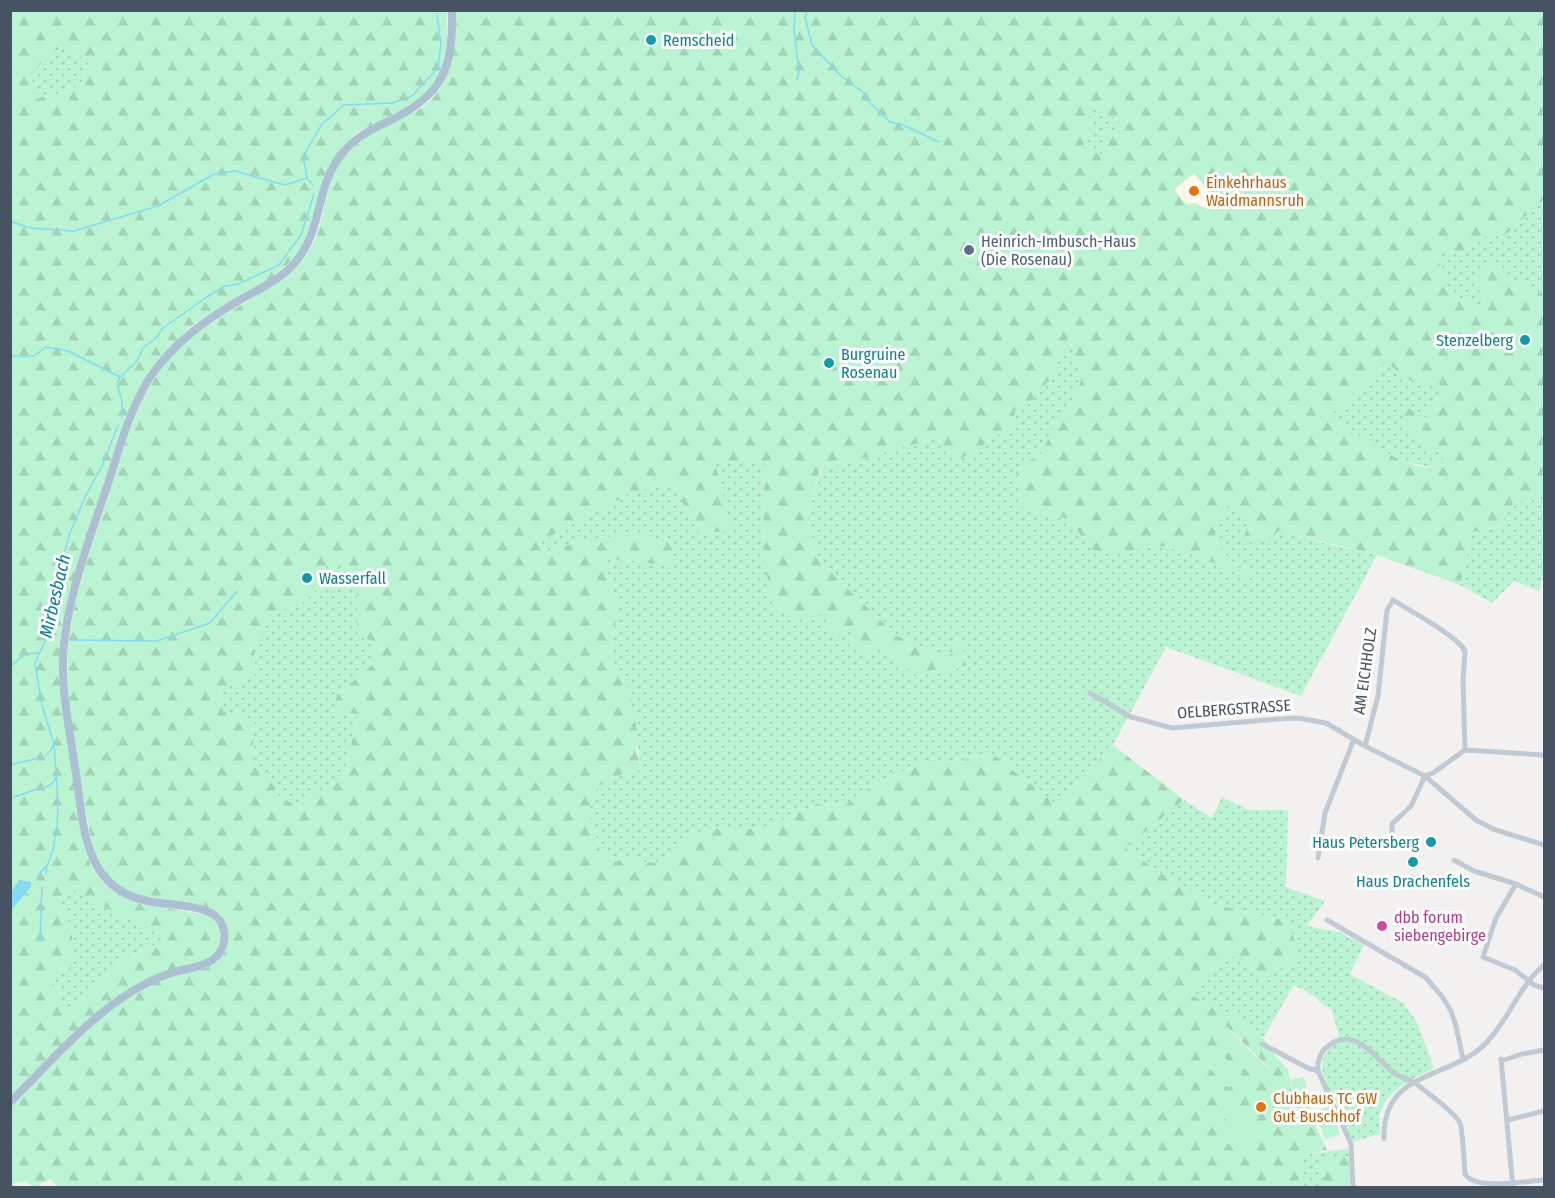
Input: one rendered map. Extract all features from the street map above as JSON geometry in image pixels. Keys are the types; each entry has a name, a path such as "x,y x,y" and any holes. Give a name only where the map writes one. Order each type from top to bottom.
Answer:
{"main road":[{"path":"10,1102 83,1030 122,998 163,976 209,962 220,953 225,939 222,924 206,910 147,902 115,887 95,864 86,839 66,703 63,673 64,645 68,618 82,568 126,426 149,380 180,342 206,320 274,280 298,259 313,232 330,172 348,147 372,128 417,106 437,86 446,68 451,49 452,10"}],"street":[{"name":"AM EICHHOLZ","path":"1365,746 1378,696 1388,610 1393,600 1454,639 1465,651 1463,681 1465,750"},
{"name":"OELBERGSTRASSE","path":"1090,693 1131,717 1172,728 1298,718 1326,723 1365,746 1425,776 1476,820 1493,829 1545,845"},
{"path":"1318,858 1325,813 1354,739"},
{"path":"1392,837 1392,824 1411,806 1425,776 1433,773 1465,750 1545,754"},
{"path":"1454,860 1474,872 1516,884 1545,897"},
{"path":"1516,884 1496,918 1483,957 1515,970 1528,981 1545,988"},
{"path":"1327,920 1425,977 1441,994 1450,1011 1456,1026 1463,1059"},
{"path":"1384,1139 1384,1117 1396,1095 1414,1083 1478,1050 1488,1041 1528,981 1545,965"},
{"path":"1353,1188 1351,1144 1318,1071 1317,1064 1325,1048 1336,1041 1349,1040 1365,1046 1395,1073 1414,1083 1460,1123 1465,1174 1470,1181 1481,1184 1512,1185 1545,1180"},
{"path":"1262,1044 1318,1071"},
{"path":"1512,1185 1501,1060 1545,1050"},
{"path":"1508,1120 1545,1111"}],"shaded area":[{"path":"1194,173 1216,201 1204,208 1196,203 1186,204 1174,189"}],"green space":[{"path":"11,11 447,11 447,44 444,62 437,78 426,95 410,107 357,132 338,152 324,178 308,237 298,253 271,278 189,328 153,367 121,431 65,618 65,724 85,849 92,868 105,885 121,896 141,904 208,915 220,931 219,948 206,960 197,964 160,973 139,983 11,1097 11,908 31,887 16,888 11,893","holes":["56,50 72,50 89,64 81,83 68,92 34,99 33,82 36,70","75,890 117,914 168,937 167,940 132,954 68,1010 52,982 72,966 72,932 61,902"]},
{"path":"455,11 1544,11 1544,199 1502,238 1491,233 1459,254 1434,253 1446,275 1448,292 1482,307 1484,297 1475,285 1477,278 1475,273 1485,266 1500,263 1509,278 1544,294 1544,499 1514,502 1499,526 1472,532 1460,585 1377,555 1279,531 1257,546 1244,538 1249,519 1228,505 1216,526 1217,542 1235,564 1256,580 1165,546 1101,554 1088,547 1071,520 1030,511 1019,505 1016,468 1042,453 1051,432 1068,408 1081,381 1070,339 1053,362 1057,371 1028,405 1016,408 1013,426 963,457 955,461 937,438 820,470 807,515 817,559 897,636 946,657 956,651 953,632 970,664 952,670 937,669 919,677 882,647 864,657 849,645 854,631 849,626 836,635 825,627 829,614 793,619 774,609 763,557 765,463 715,461 730,525 728,531 700,533 672,481 631,493 541,541 547,554 580,540 638,534 674,545 671,567 638,561 609,560 604,565 618,609 610,655 630,692 641,770 625,773 597,787 600,795 588,808 600,851 615,862 632,855 640,858 642,862 658,863 680,851 677,842 706,829 753,829 777,823 816,804 844,805 858,798 871,786 928,760 958,762 990,752 1057,805 1113,745 1184,800 1125,848 1168,878 1217,905 1290,922 1298,956 1267,980 1227,953 1189,994 1243,1021 1263,1038 1275,1056 1288,1069 1295,1111 1314,1122 1327,1150 1305,1154 1299,1187 58,1188 51,1179 39,1184 41,1187 33,1187 26,1182 21,1182 13,1184 16,1187 11,1188 11,1105 87,1030 120,1003 155,983 211,966 223,955 228,943 226,925 215,910 196,904 147,898 124,889 110,878 99,862 92,845 79,774 71,725 67,676 70,632 85,569 133,422 155,378 174,353 208,326 281,281 298,265 311,248 317,235 330,184 347,154 365,139 414,112 435,96 448,74 454,50","holes":["1091,107 1104,115 1122,119 1110,135 1100,132 1099,136 1108,141 1103,154 1082,151 1091,124 1087,113","1194,173 1216,200 1204,208 1196,203 1186,204 1174,190","1385,360 1409,380 1422,383 1439,382 1442,398 1431,404 1426,418 1403,405 1403,430 1432,449 1450,449 1439,463 1423,467 1394,457 1326,413 1339,410 1353,393 1375,377","328,562 347,563 357,590 357,632 374,643 375,662 337,695 334,711 358,714 343,779 295,805 279,796 270,779 248,762 254,739 255,722 223,711 219,689 255,676 254,644 264,629 269,612 298,607 316,590","1227,1027 1270,1070 1215,1038"]},
{"path":"56,50 72,50 89,64 81,83 68,92 34,99 33,82 36,70 43,60"},
{"path":"1091,106 1104,115 1122,119 1110,135 1101,132 1108,140 1103,154 1082,151 1091,124 1087,113"},
{"path":"1544,199 1544,294 1508,278 1500,264 1484,297 1482,307 1448,292 1446,275 1434,252 1459,254 1491,233 1502,238"},
{"path":"1071,339 1081,381 1068,408 1051,432 1042,453 1016,468 1030,511 1071,520 1088,547 1165,546 1254,579 1227,556 1217,542 1216,526 1228,505 1281,530 1319,542 1377,555 1301,696 1166,647 1113,745 1057,805 990,752 958,762 928,760 871,786 858,798 844,805 816,804 777,823 753,829 706,829 677,842 681,851 658,863 615,862 600,851 588,808 600,795 597,787 625,773 641,770 630,692 610,655 618,609 604,565 609,560 638,561 580,540 547,554 541,540 631,493 672,481 690,518 730,525 715,461 765,463 763,557 819,614 830,614 849,625 882,647 919,677 937,669 952,670 970,664 954,635 956,651 946,657 897,636 817,559 807,515 821,469 937,438 955,461 1013,426 1016,408"},
{"path":"1385,360 1439,382 1442,398 1426,418 1404,406 1450,449 1441,462 1431,467 1401,461 1372,445 1325,413 1339,409 1353,393 1375,377"},
{"path":"1544,499 1544,575 1539,591 1514,581 1492,603 1460,585 1472,532 1499,526 1514,502"},
{"path":"328,562 347,563 357,590 357,632 374,643 375,662 337,695 358,713 343,779 295,805 279,796 270,779 248,762 254,739 223,711 219,689 255,676 254,644 264,629 269,611 298,607 316,590"},
{"path":"1222,797 1249,810 1288,810 1286,887 1325,901 1307,926 1339,932 1364,945 1350,974 1403,1003 1417,1022 1434,1068 1402,1086 1388,1098 1380,1114 1380,1134 1352,1142 1327,1088 1322,1067 1323,1059 1339,1036 1331,1008 1324,1006 1314,996 1294,985 1263,1038 1243,1021 1188,994 1227,953 1267,980 1290,922 1217,905 1168,878 1125,848 1184,800 1212,818"},
{"path":"75,890 117,914 169,937 167,940 132,954 68,1010 52,982 72,966 72,932 61,902"},
{"path":"1226,1027 1270,1070 1258,1082 1215,1039"},
{"path":"1222,1055 1242,1075 1229,1088 1209,1068"},
{"path":"1304,1077 1311,1108 1298,1111 1290,1080"},
{"path":"1285,1086 1291,1114 1277,1117 1271,1089"},
{"path":"1223,1106 1249,1110 1247,1121 1253,1122 1252,1133 1260,1135 1258,1149 1227,1144 1229,1131 1224,1130 1226,1119 1221,1118"},
{"path":"1330,1106 1340,1134 1325,1139 1315,1112"},
{"path":"1348,1149 1349,1158 1334,1158 1327,1161 1321,1168 1325,1187 1299,1188 1305,1154"},
{"path":"1338,1156 1349,1158 1350,1187 1325,1187 1321,1168 1328,1159"}],"water":[{"path":"19,880 31,882 31,887 11,908 11,893"}],"waterway":[{"path":"795,10 794,30 799,71 797,80"},
{"path":"807,10 805,17 812,45 840,75 864,93 870,103 890,122 903,125 939,142"},
{"name":"Mirbesbach","path":"313,185 307,178 303,157 322,124 344,105 392,103 411,97 438,68 441,43 437,15"},
{"path":"10,221 30,228 74,231 158,206 214,174 235,171 285,185 307,178"},
{"name":"Mirbesbach","path":"122,417 122,401 117,384 120,377 137,361 143,348 157,337 163,328 225,286 238,284 279,265 301,235 314,194"},
{"path":"10,356 34,356 46,347 68,351 120,377"},
{"name":"Mirbesbach","path":"37,877 48,864 53,850 57,829 58,802 54,744 42,705 35,664 51,627 52,599 70,533 85,497 103,464 118,425"},
{"path":"70,640 157,641 210,623 237,591"},
{"name":"Mirbesbach","path":"51,627 53,633 57,635"},
{"path":"10,667 25,654 40,653"},
{"path":"45,756 53,745"},
{"path":"13,764 39,758"},
{"path":"46,787 53,783 56,777"},
{"path":"14,797 40,788"},
{"name":"Mirbesbach","path":"46,873 47,865"},
{"path":"40,941 42,887"}],"place":[{"name":"Remscheid","path":"651,40"},
{"name":"Einkehrhaus Waidmannsruh","path":"1194,191"},
{"name":"Heinrich-Imbusch-Haus (Die Rosenau)","path":"969,250"},
{"name":"Stenzelberg","path":"1525,340"},
{"name":"Burgruine Rosenau","path":"829,363"},
{"name":"Wasserfall","path":"307,578"},
{"name":"Haus Petersberg","path":"1431,842"},
{"name":"Haus Drachenfels","path":"1413,862"},
{"name":"dbb forum siebengebirge","path":"1382,926"},
{"name":"Clubhaus TC GW Gut Buschhof","path":"1261,1107"}]}
